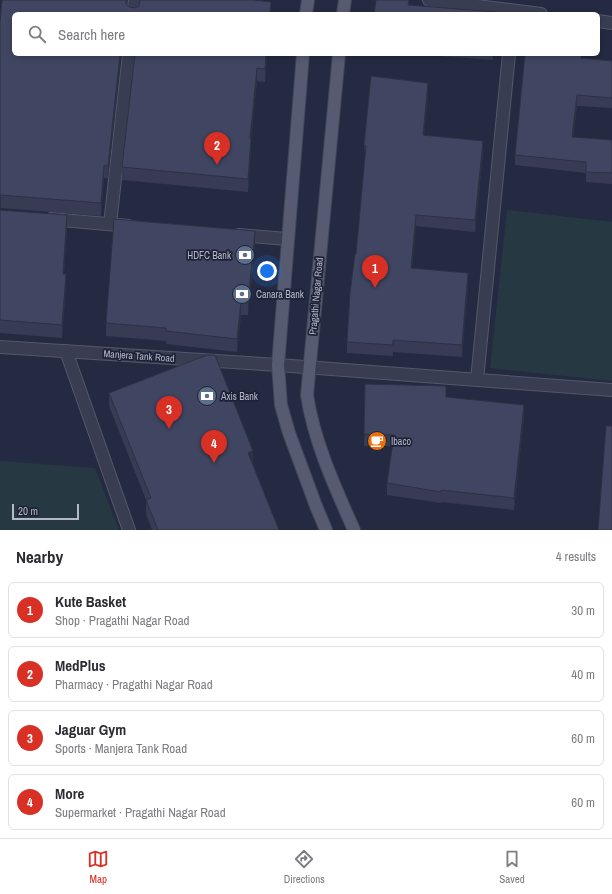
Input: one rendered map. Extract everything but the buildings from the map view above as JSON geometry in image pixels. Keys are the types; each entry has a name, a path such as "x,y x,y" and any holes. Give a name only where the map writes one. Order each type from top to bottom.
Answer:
{"main road":[{"path":"306,12 308,0"},
{"path":"343,12 344,0"},
{"path":"303,56 278,365 281,405 283,412 292,441 326,530"},
{"name":"Pragathi Nagar Road","path":"339,56 307,395 310,419 354,530"}],"street":[{"path":"133,12 134,0"},
{"path":"429,0 513,12"},
{"path":"600,21 612,23"},
{"path":"110,224 128,56"},
{"path":"477,380 509,56"},
{"path":"39,218 141,227"},
{"path":"226,234 287,239"},
{"name":"Manjera Tank Road","path":"0,347 278,365 612,390"},
{"path":"66,351 129,530"}],"shaded area":[{"path":"507,210 612,222 612,381 490,368"},
{"path":"0,461 95,468 119,530 0,530"}],"place":[{"name":"MedPlus","path":"217,165"},
{"name":"HDFC Bank","path":"245,255"},
{"name":"Kute Basket","path":"375,288"},
{"name":"Canara Bank","path":"242,294"},
{"name":"Axis Bank","path":"207,396"},
{"name":"Jaguar Gym","path":"169,429"},
{"name":"Ibaco","path":"377,441"},
{"name":"More","path":"214,463"}]}
